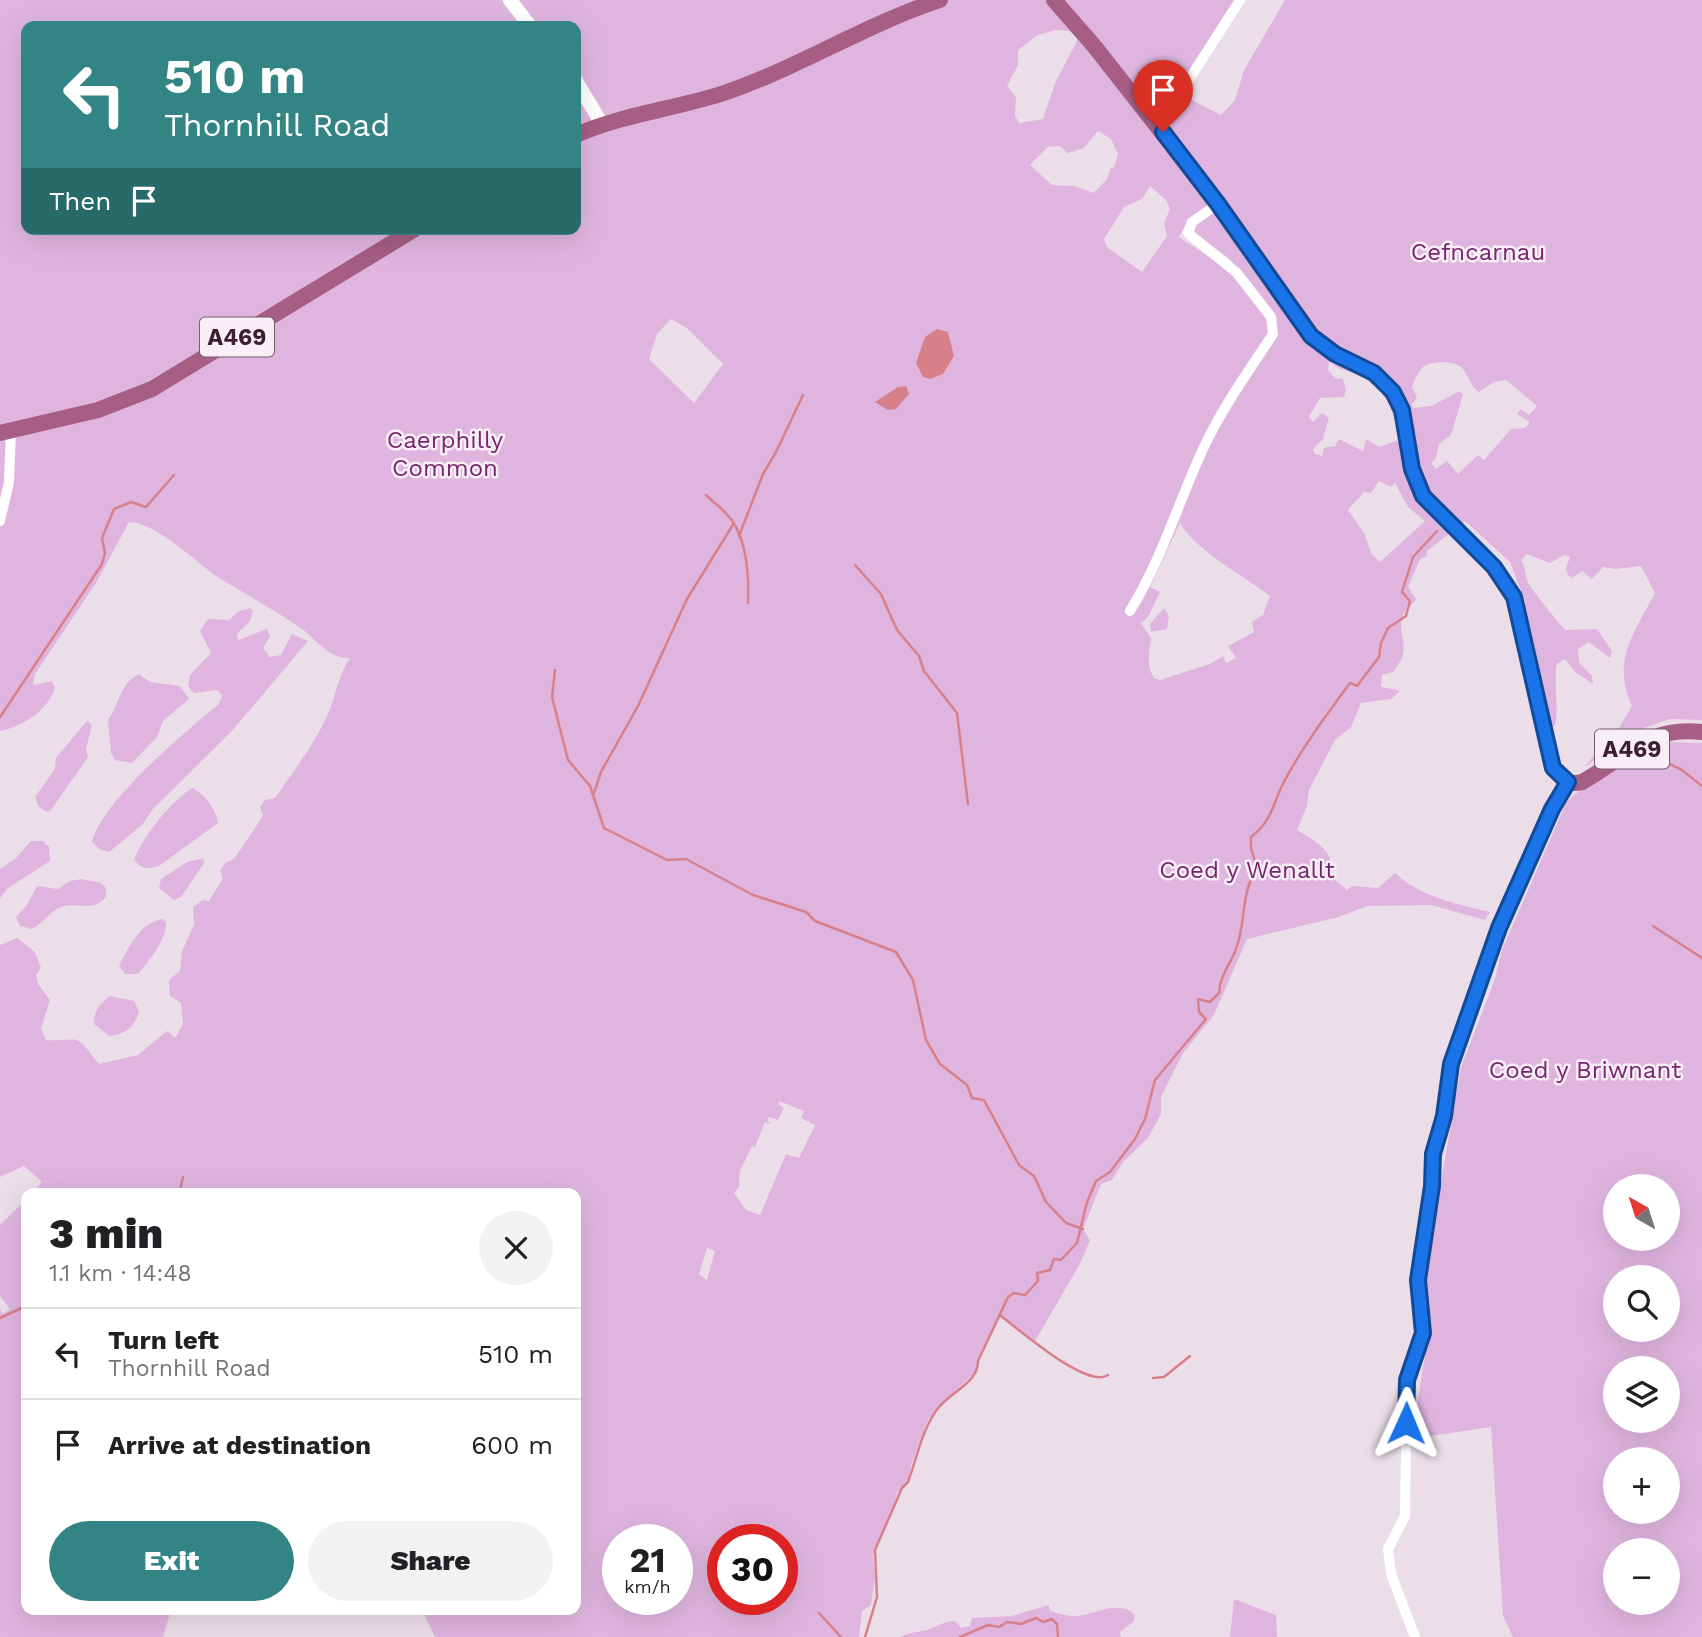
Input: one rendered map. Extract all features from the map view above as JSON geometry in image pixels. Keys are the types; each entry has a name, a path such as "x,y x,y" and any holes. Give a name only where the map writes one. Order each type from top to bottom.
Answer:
{"main road":[{"path":"510,0 526,21"},
{"path":"581,133 602,124 725,92 874,24 940,0"},
{"name":"A469","path":"1054,0 1163,132 1218,204 1311,336 1335,354 1374,373 1393,392 1402,410 1412,469 1423,496 1494,567 1514,597 1553,768 1568,782 1575,784 1590,778 1658,734 1674,729 1702,732"},
{"path":"581,88 602,124"},
{"name":"A469","path":"6,432 98,410 152,388 405,235"}],"street":[{"path":"1163,132 1174,103 1240,0"},
{"path":"1144,108 1174,103"},
{"path":"1130,611 1156,564 1213,429 1273,334 1271,317 1237,273 1188,233 1192,222 1218,204"},
{"path":"0,521 9,482 6,432"},
{"path":"1415,1637 1391,1574 1388,1549 1405,1516 1407,1380 1423,1333 1418,1280 1432,1186 1433,1154 1444,1116 1451,1064 1488,959 1552,809 1568,782"}],"green space":[{"path":"0,0 1235,0 1175,92 1181,98 1184,96 1221,115 1235,100 1244,70 1285,0 1702,0 1702,720 1670,719 1644,728 1584,767 1620,726 1632,706 1626,690 1625,661 1633,634 1655,593 1641,566 1615,569 1603,567 1592,579 1582,571 1572,578 1568,575 1566,568 1570,557 1564,555 1550,563 1526,554 1521,561 1530,586 1565,630 1597,629 1612,651 1610,658 1589,642 1578,649 1579,662 1592,676 1593,684 1575,672 1565,659 1557,664 1554,727 1549,726 1547,720 1536,652 1520,588 1510,562 1465,521 1427,551 1427,556 1420,559 1408,587 1416,599 1402,618 1403,655 1393,672 1382,675 1381,687 1399,692 1391,699 1361,703 1351,727 1335,740 1309,790 1307,806 1297,830 1323,848 1331,860 1332,877 1347,890 1352,886 1378,888 1395,873 1427,894 1490,912 1485,920 1431,905 1367,906 1339,917 1247,939 1214,1015 1183,1053 1161,1097 1161,1114 1148,1138 1123,1162 1112,1180 1101,1184 1083,1229 1090,1240 1080,1264 1035,1341 1001,1316 978,1359 977,1370 928,1420 911,1465 909,1479 897,1493 894,1509 873,1555 875,1577 871,1605 862,1611 859,1637 435,1637 424,1615 581,1615 581,1188 36,1188 42,1182 24,1166 0,1177 0,945 17,938 35,952 41,968 36,975 38,984 50,1000 41,1028 46,1040 77,1040 99,1064 138,1055 167,1031 175,1038 183,1024 181,1003 170,996 169,980 180,971 182,951 194,925 193,907 203,900 209,901 223,878 220,871 225,863 234,859 263,816 260,807 265,800 275,798 310,746 328,714 350,658 330,652 302,629 219,578 164,536 140,524 129,522 96,583 35,674 33,685 52,681 55,688 46,704 34,716 0,731","holes":["1056,30 1069,31 1077,36 1077,41 1056,81 1043,119 1019,123 1015,116 1016,97 1007,86 1018,65 1018,50 1038,35","1098,131 1111,139 1118,154 1114,168 1111,167 1107,179 1094,193 1074,186 1052,185 1030,165 1048,147 1060,146 1068,153 1084,148","1150,186 1166,200 1170,209 1164,223 1167,236 1142,272 1107,247 1104,239 1124,207 1142,199","1187,222 1196,226 1194,232 1231,260 1274,328 1227,269 1179,237","671,319 688,329 723,364 694,403 649,359 657,334","1329,362 1375,386 1393,414 1398,440 1379,447 1366,439 1363,451 1339,439 1335,446 1324,448 1322,456 1315,454 1313,449 1323,439 1329,418 1322,413 1313,422 1309,417 1320,398 1344,397 1346,391 1343,379 1335,378 1328,370","1445,362 1459,366 1479,392 1494,382 1506,380 1537,406 1529,415 1521,409 1517,414 1530,422 1525,428 1511,429 1484,460 1478,455 1458,474 1447,461 1436,469 1431,463 1436,458 1439,444 1451,435 1463,395 1460,391 1431,406 1413,408 1412,404 1417,398 1412,387 1420,370 1432,363","1379,481 1391,487 1395,483 1408,507 1425,521 1380,562 1371,553 1364,533 1348,510 1364,492 1371,493","1180,523 1208,553 1270,596 1263,615 1252,622 1254,632 1228,646 1236,658 1226,663 1223,656 1210,664 1160,680 1154,678 1150,668 1151,638 1141,623 1148,617 1160,592 1150,587","779,1101 804,1111 801,1118 815,1125 799,1158 786,1154 760,1215 746,1210 734,1193 739,1187 740,1171 752,1146 755,1147 765,1122 771,1124 767,1120 769,1117 778,1120 784,1108 779,1105","707,1248 715,1251 707,1280 699,1274"]},
{"path":"250,608 253,611 250,621 237,634 238,640 267,629 270,636 263,648 270,657 281,655 292,634 308,641 232,731 153,809 142,825 109,852 101,850 92,842 111,807 146,768 219,704 222,696 218,690 194,693 188,686 190,675 211,653 200,631 208,619 229,620 239,611"},
{"path":"1164,608 1169,616 1167,629 1151,632 1150,624"},
{"path":"139,674 150,682 180,686 189,699 163,721 157,737 132,763 115,760 111,753 108,720 127,683"},
{"path":"87,721 92,725 86,749 88,757 47,812 39,807 35,797 55,769 56,758"},
{"name":"Coed y Briwnant","path":"1668,742 1702,743 1702,1637 1513,1637 1503,1616 1491,1427 1417,1438 1417,1407 1429,1329 1426,1269 1461,1067 1494,982 1502,950 1566,803 1575,794 1650,749"},
{"path":"193,788 209,803 218,823 159,866 149,868 139,865 134,859 151,830 167,809"},
{"path":"31,841 43,841 49,847 50,861 8,888 0,898 0,869 15,859"},
{"path":"204,858 204,863 181,897 174,900 159,888 161,879 187,862"},
{"path":"82,879 101,883 106,888 106,897 91,906 70,905 59,908 32,929 20,926 16,917 27,905 37,886 58,889 70,881"},
{"path":"162,919 166,922 166,929 152,956 138,974 125,974 119,966 131,944 147,925"},
{"path":"110,996 134,1001 139,1012 128,1029 109,1036 94,1024 94,1020 98,1008"},
{"path":"21,1204 21,1615 170,1615 163,1637 0,1637 0,1309 3,1314 10,1309 0,1296 0,1225"},
{"path":"1234,1599 1276,1615 1277,1637 1230,1637"},
{"path":"1049,1605 1050,1611 1071,1616 1115,1608 1129,1610 1135,1615 1134,1621 1120,1632 1121,1637 900,1637 950,1621 955,1621 961,1628 970,1626 972,1618 1012,1616"}],"shaded area":[{"path":"937,329 948,332 954,356 943,374 930,379 923,377 916,363 925,337"},
{"path":"906,386 909,394 896,409 888,410 875,402 898,387"}],"waterway":[{"path":"739,536 763,474 803,395"},
{"path":"0,717 102,564 105,553 102,538 114,509 131,502 146,507 174,475"},
{"path":"706,495 727,514 738,531 746,561 748,603"},
{"path":"594,793 601,772 638,706 687,599 734,523"},
{"path":"865,1637 877,1597 875,1550 902,1488 908,1482 929,1423 940,1406 974,1374 1008,1297 1014,1293 1025,1295 1038,1281 1037,1273 1050,1270 1054,1259 1061,1260 1077,1243 1087,1202 1096,1181 1110,1172 1135,1139 1145,1119 1155,1080 1206,1019 1199,1012 1198,999 1210,1002 1219,993 1222,979 1238,943 1248,887 1257,868 1251,837 1264,824 1286,778 1316,729 1350,683 1357,686 1379,657 1381,643 1388,628 1406,616 1410,601 1402,592 1413,557 1437,531"},
{"path":"855,565 881,594 897,630 919,656 924,671 957,713 968,804"},
{"path":"555,670 552,697 568,760 590,786 604,828 667,860 686,859 753,895 806,912 815,921 896,952 913,980 926,1040 940,1064 967,1085 972,1098 984,1100 1019,1165 1034,1176 1046,1202 1066,1223 1083,1229"},
{"path":"1655,757 1682,770 1702,786"},
{"path":"1653,926 1702,958"},
{"path":"180,1188 183,1177"},
{"path":"0,1318 21,1308"},
{"path":"1001,1316 1070,1366 1085,1374 1098,1377 1108,1375"},
{"path":"1153,1378 1164,1377 1190,1356"},
{"path":"819,1613 841,1637"},
{"path":"960,1637 988,1625 999,1627 1007,1622 1021,1624 1036,1618 1043,1622 1052,1619 1057,1624 1058,1637"}],"route":[{"path":"1163,132 1218,204 1311,336 1335,354 1374,373 1393,392 1402,410 1412,469 1423,496 1441,517 1494,567 1514,597 1522,621 1553,768 1568,782 1552,809 1499,928 1451,1064 1444,1116 1433,1154 1432,1186 1418,1280 1423,1333 1407,1380 1406,1423"}],"park label":[{"name":"Cefncarnau","path":"1478,252"},
{"name":"Caerphilly Common","path":"445,454"},
{"name":"Coed y Wenallt","path":"1247,870"}]}
